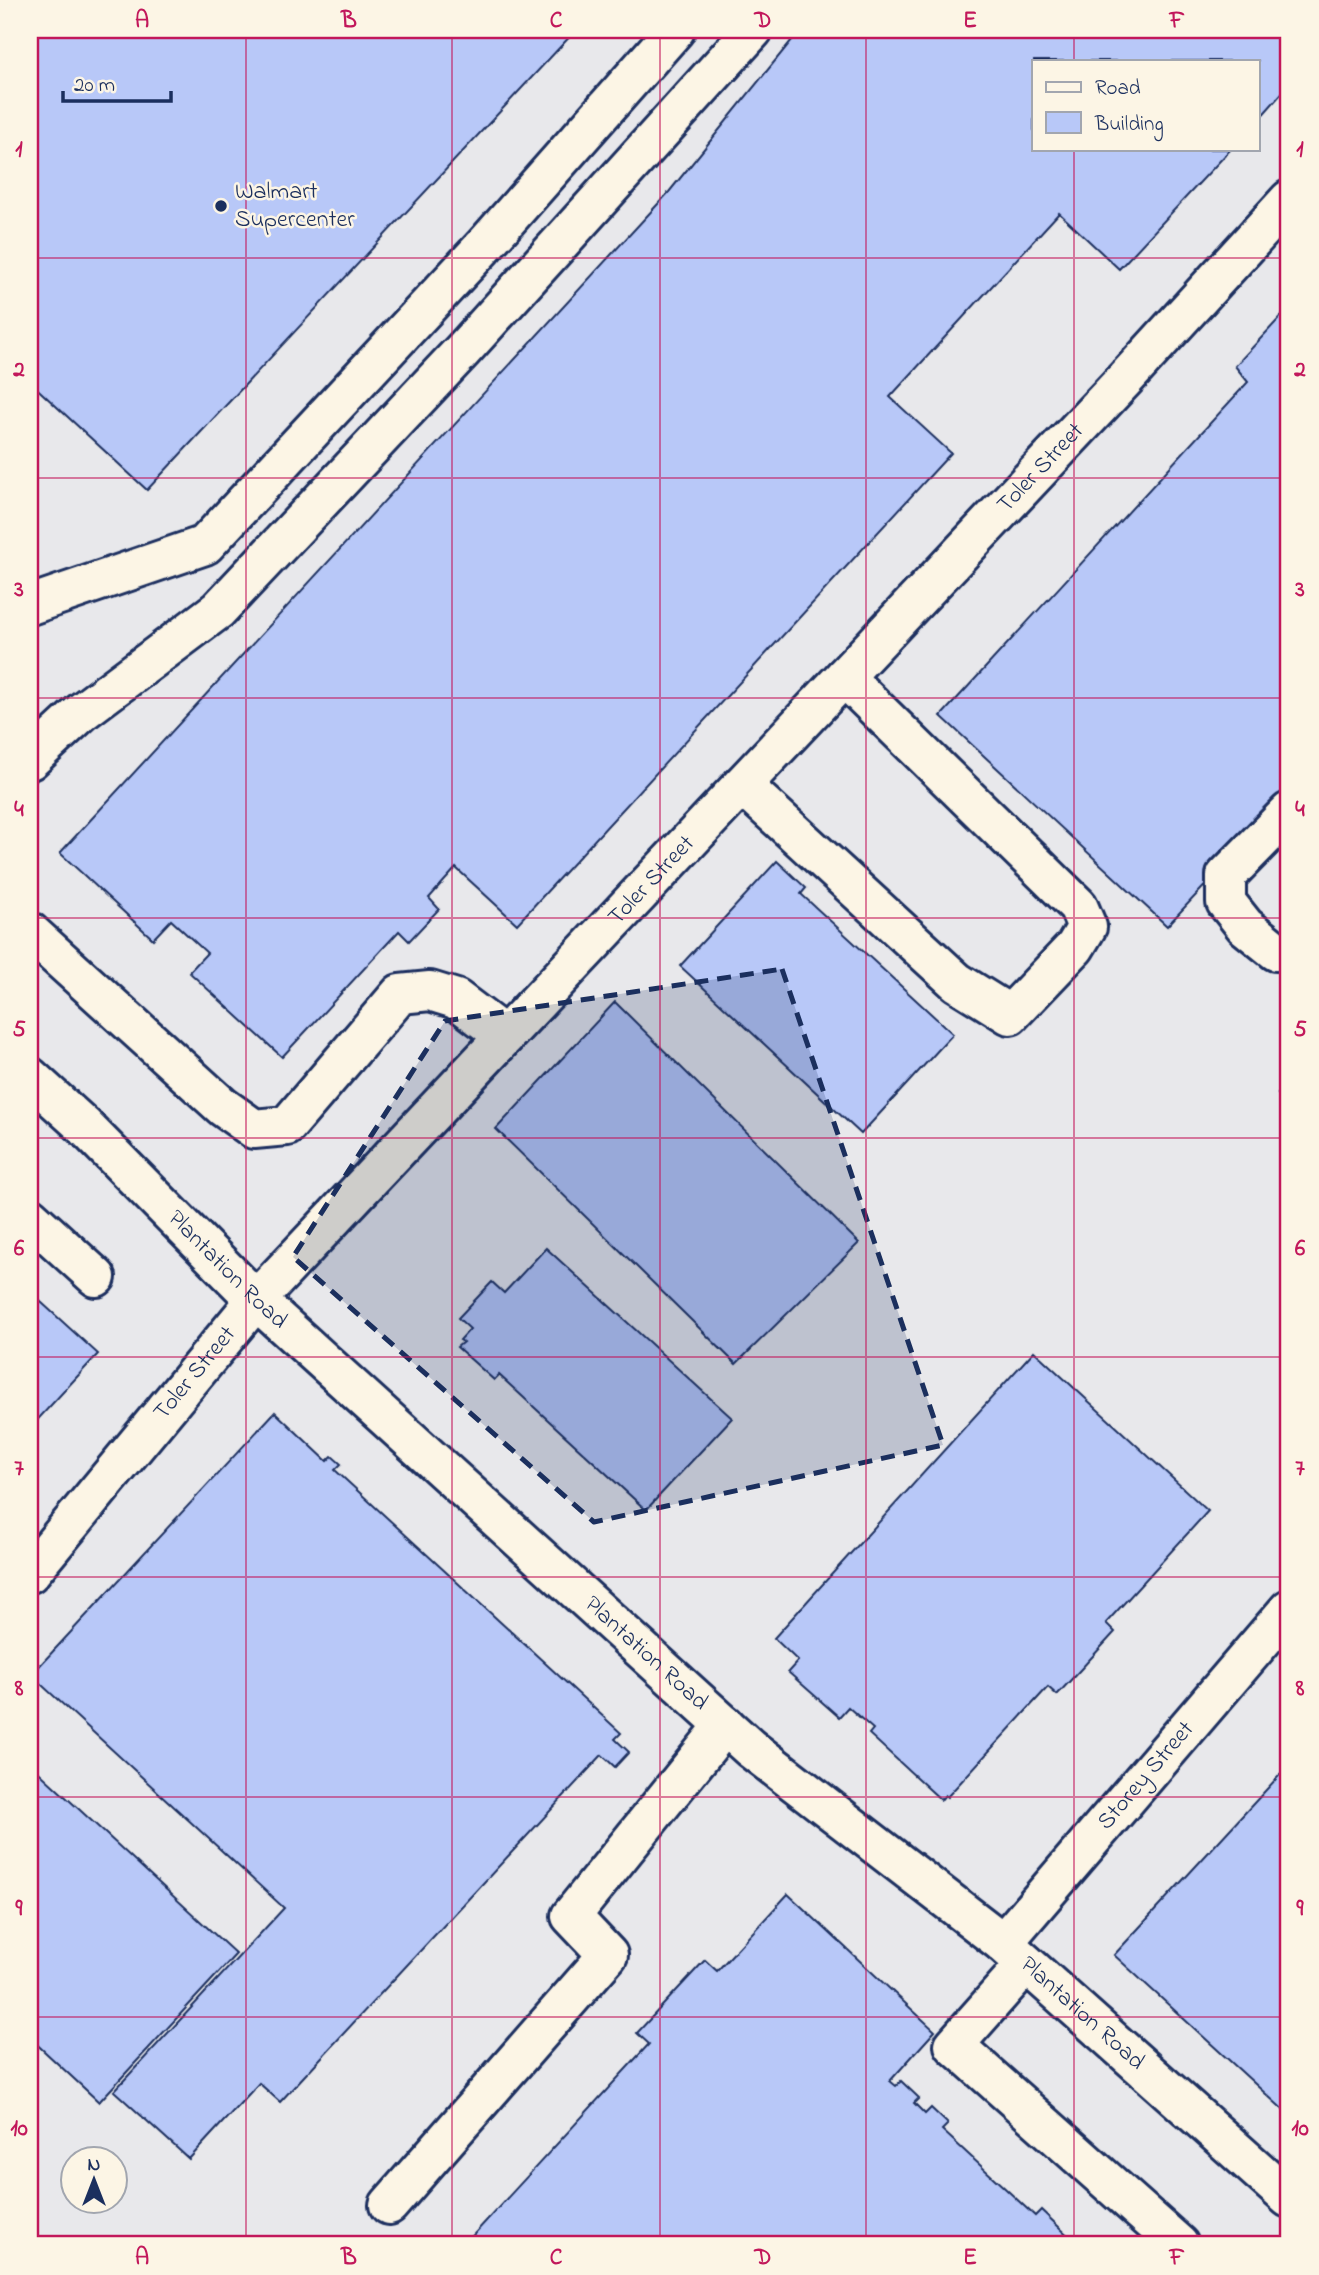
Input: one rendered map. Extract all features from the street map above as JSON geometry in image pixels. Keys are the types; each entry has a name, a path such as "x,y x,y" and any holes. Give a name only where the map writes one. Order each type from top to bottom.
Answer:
{"street":[{"path":"30,605 205,545 482,247 675,30"},
{"path":"30,760 83,711 218,610 463,349 753,30"},
{"name":"Toler Street","path":"30,1573 256,1300 1127,377 1289,200"},
{"path":"742,785 957,982 1010,1015 1075,947 1087,928 1078,906 844,677"},
{"path":"1289,812 1226,876 1226,902 1245,926 1276,951 1289,951"},
{"path":"30,932 223,1107 254,1129 287,1126 400,994 430,991 456,999 505,1036"},
{"name":"Plantation Road","path":"30,1077 84,1126 256,1300 750,1748 1015,1953 1289,2198"},
{"path":"30,1217 96,1277"},
{"name":"Storey Street","path":"1179,2245 954,2045 1015,1953 1289,1609"},
{"path":"389,2205 608,1955 571,1916 725,1725"}],"highlighted area":[{"path":"782,969 943,1445 594,1522 293,1257 445,1021"}],"shaded area":[{"path":"30,30 1289,30 1289,2245 30,2245"}],"building":[{"name":"Walmart Supercenter","path":"30,30 576,30 147,490 30,382"},
{"path":"800,30 1289,30 1289,85 1260,118 1260,60 1032,60 1032,150 1230,150 1119,269 1059,213 890,397 951,453 517,924 456,868 429,898 439,909 409,941 399,931 282,1057 189,972 207,953 171,920 153,939 60,853 669,192"},
{"path":"1289,308 1289,410 1284,415 1289,420 1289,796 1167,926 941,716 1248,382 1235,366"},
{"path":"777,861 806,888 801,894 953,1034 861,1134 680,966"},
{"path":"615,1002 859,1243 736,1364 496,1129"},
{"path":"1289,1082 1289,1105 1278,1094"},
{"path":"546,1248 732,1418 646,1510 499,1375 494,1380 457,1347 470,1329 458,1318 492,1282 504,1293"},
{"path":"30,1292 98,1354 30,1428"},
{"path":"1034,1351 1208,1511 1106,1623 1115,1632 1057,1695 1048,1687 947,1797 945,1795 941,1800 869,1734 873,1729 848,1707 839,1717 788,1672 798,1661 774,1638"},
{"path":"275,1412 327,1461 332,1456 341,1464 335,1470 621,1733 615,1739 629,1752 615,1767 602,1755 280,2102 259,2083 189,2159 114,2091 284,1908 31,1675"},
{"path":"30,1764 236,1954 99,2102 30,2038"},
{"path":"1289,1765 1289,2115 1114,1955"},
{"path":"788,1894 935,2031 890,2081 896,2086 901,2081 919,2098 914,2103 925,2114 931,2108 948,2124 942,2130 1035,2216 1041,2210 1078,2245 464,2245 649,2044 637,2033 705,1960 717,1971"}],"place":[{"name":"Walmart Supercenter","path":"221,206"}]}
